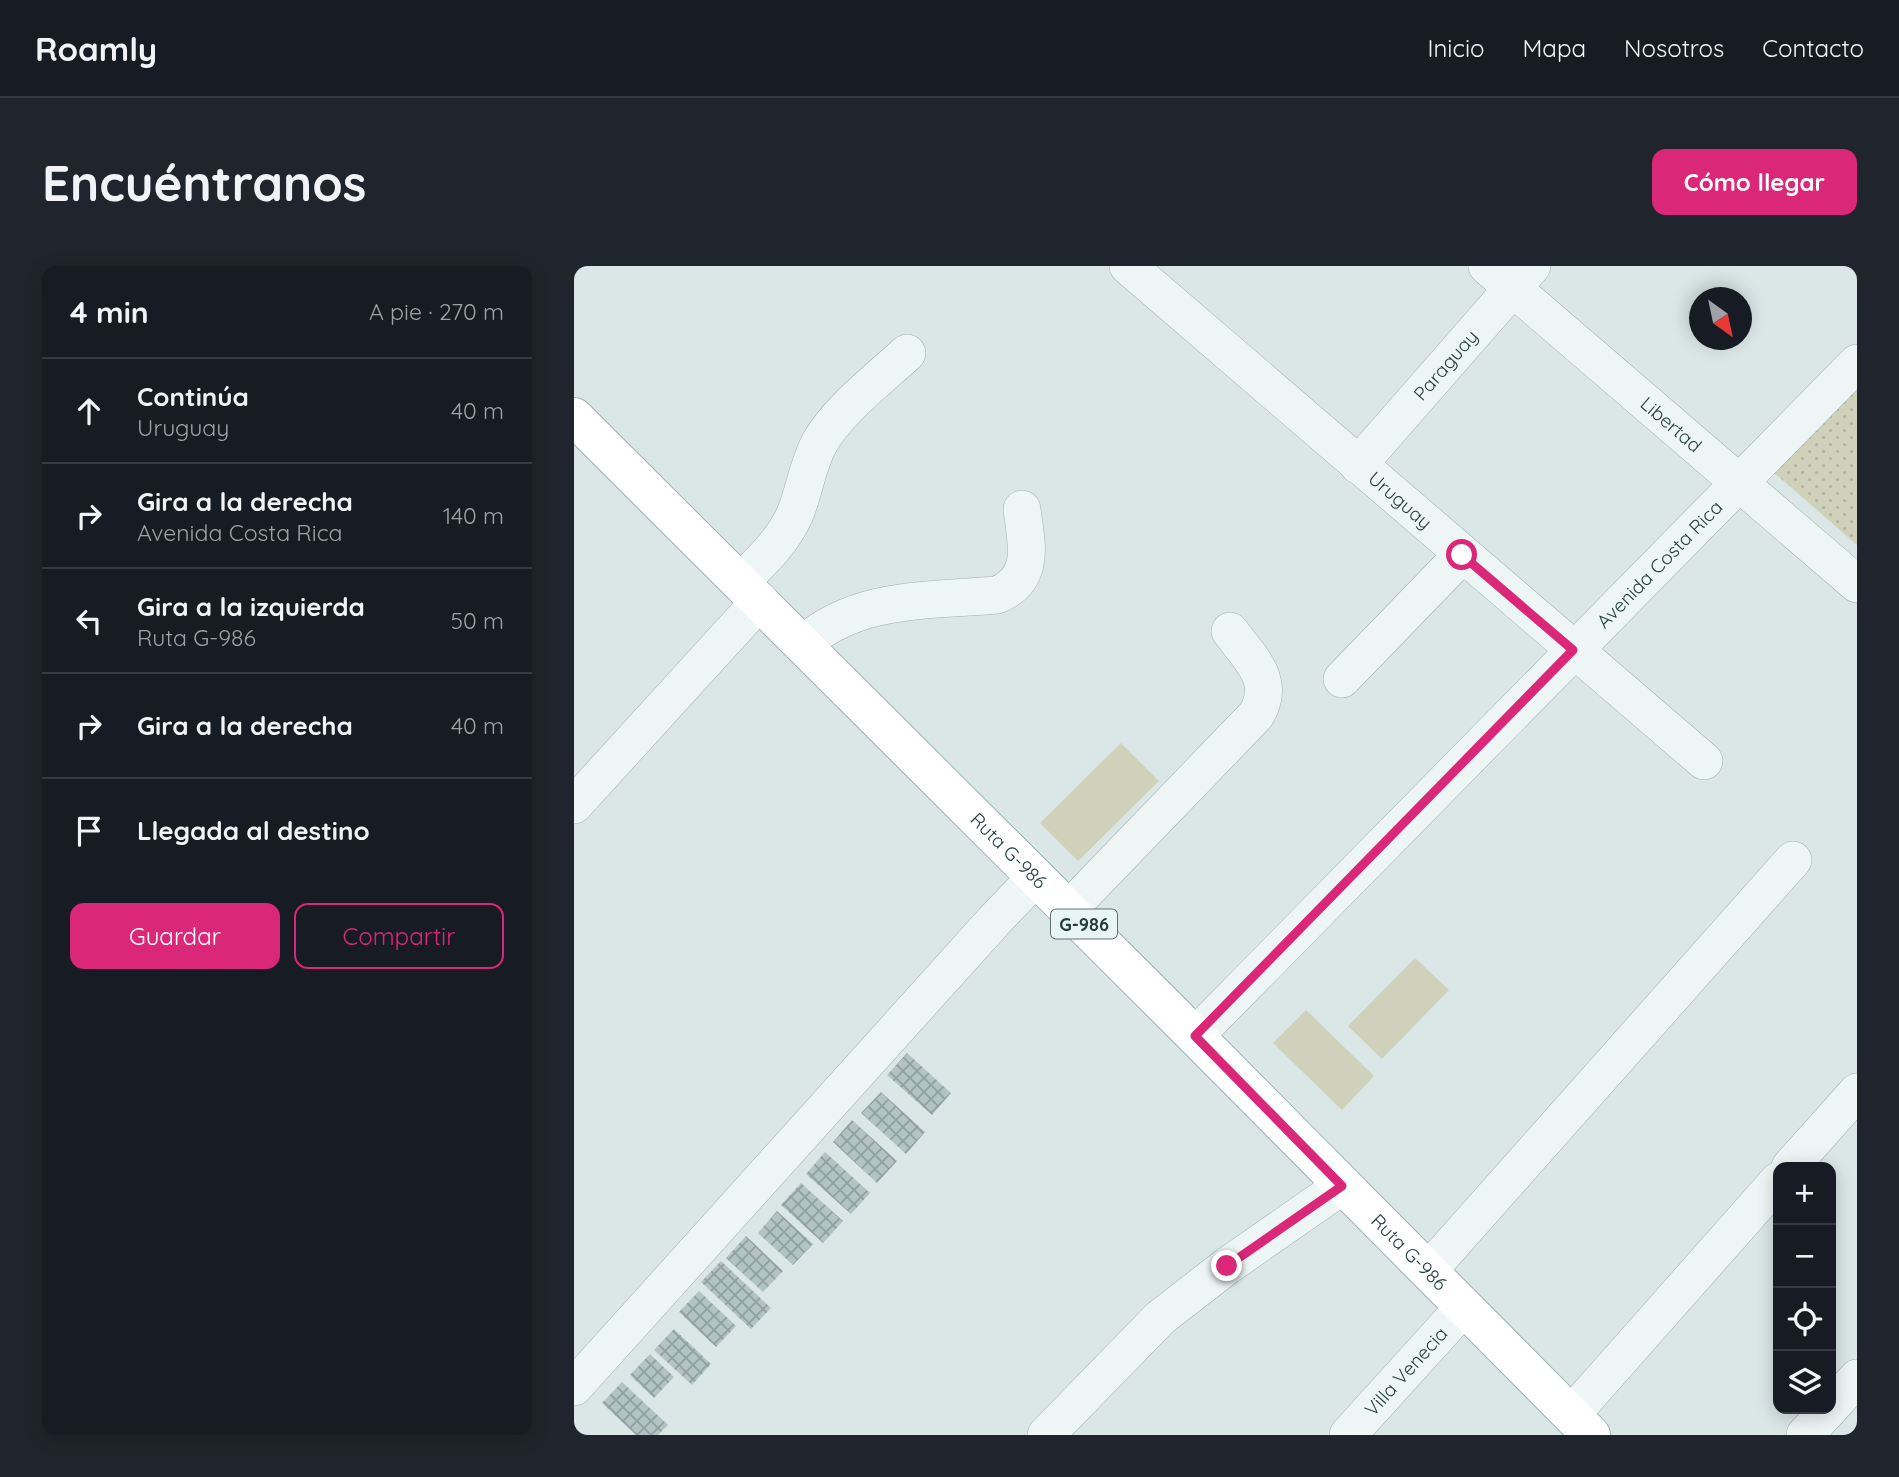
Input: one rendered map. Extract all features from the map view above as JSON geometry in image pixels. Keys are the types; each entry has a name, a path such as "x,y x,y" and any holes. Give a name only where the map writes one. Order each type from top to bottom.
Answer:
{"main road":[{"name":"Ruta G-986","path":"574,417 1069,909 1581,1425"}],"street":[{"name":"Uruguay","path":"1128,266 1704,761"},
{"name":"Paraguay","path":"1358,465 1511,274"},
{"name":"Libertad","path":"1511,274 1857,584"},
{"path":"574,805 750,591 763,561 789,526 813,456 827,432 907,353"},
{"name":"Avenida Costa Rica","path":"1195,1036 1857,363"},
{"path":"803,644 832,622 874,607 997,595 1006,591 1021,577 1027,561 1022,509"},
{"path":"1342,679 1462,555"},
{"path":"1069,909 1256,715 1264,697 1263,680 1230,631"},
{"path":"1428,1271 1793,860"},
{"path":"574,1387 1036,877"},
{"path":"1794,1162 1857,1092"},
{"path":"1046,1435 1160,1318 1227,1266 1342,1186"},
{"path":"1581,1425 1773,1187"},
{"name":"Villa Venecia","path":"1348,1435 1464,1307"},
{"path":"1836,1401 1857,1378"},
{"path":"1805,1435 1824,1414"}],"green space":[{"path":"1857,381 1857,545 1771,470"},
{"path":"1121,743 1159,781 1078,861 1040,823"},
{"path":"1415,958 1449,990 1382,1059 1348,1026"},
{"path":"1306,1010 1374,1076 1342,1110 1273,1043"}],"building":[{"path":"907,1053 951,1093 932,1115 887,1075"},
{"path":"881,1092 925,1132 906,1154 861,1113"},
{"path":"852,1120 897,1161 877,1183 833,1142"},
{"path":"825,1152 870,1193 851,1214 806,1174"},
{"path":"801,1183 843,1221 823,1243 781,1205"},
{"path":"777,1211 813,1244 793,1265 758,1233"},
{"path":"746,1236 783,1271 763,1292 726,1258"},
{"path":"721,1261 771,1308 751,1329 701,1282"},
{"path":"699,1291 736,1326 716,1347 679,1312"},
{"path":"674,1329 711,1364 692,1385 654,1350"},
{"path":"650,1354 674,1377 654,1398 630,1375"},
{"path":"622,1382 668,1425 658,1435 636,1435 602,1403"}],"route":[{"path":"1227,1266 1342,1186 1195,1036 1573,650 1462,555"}]}
